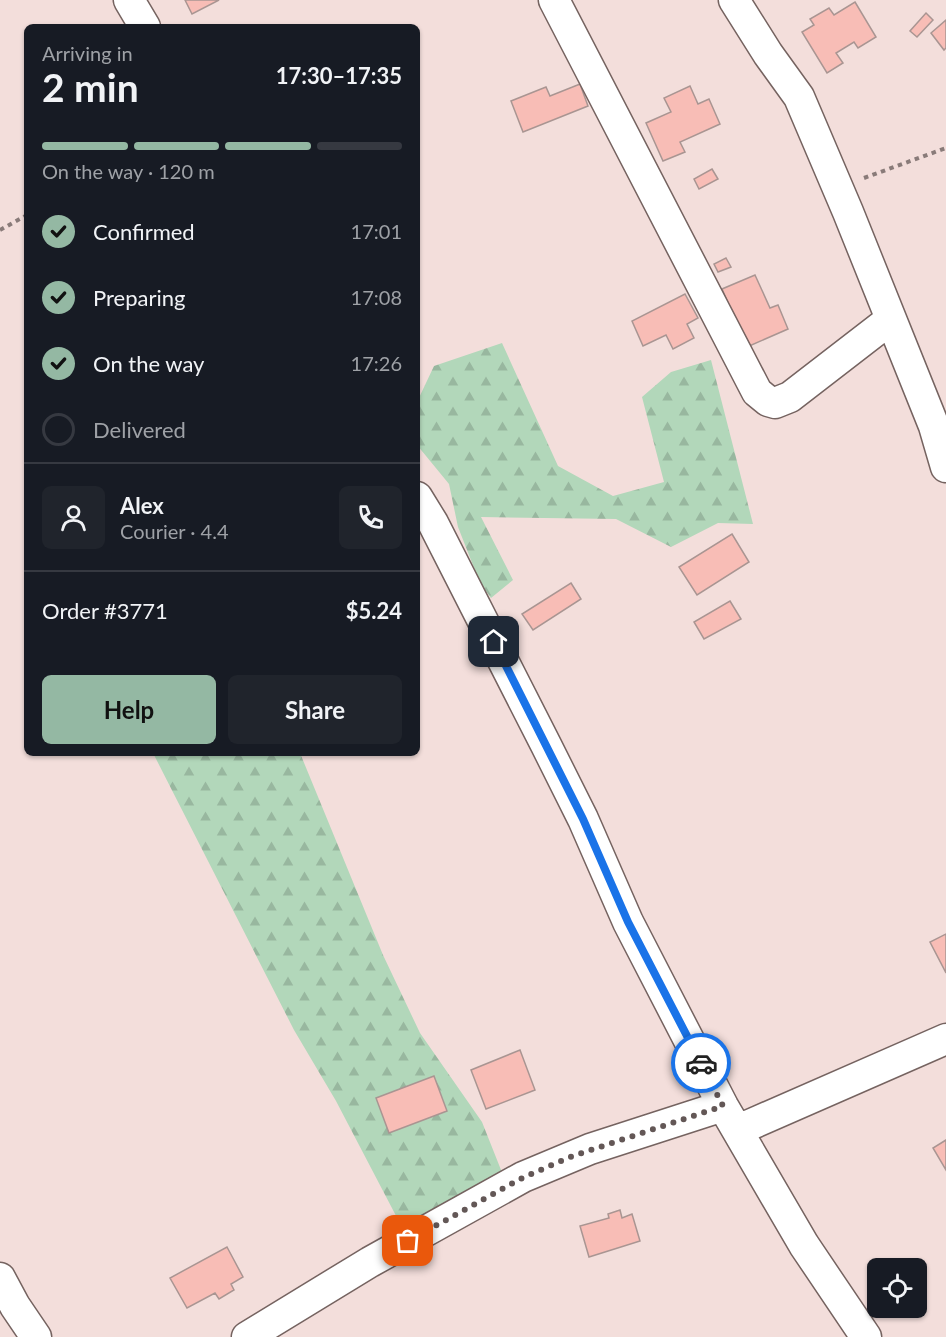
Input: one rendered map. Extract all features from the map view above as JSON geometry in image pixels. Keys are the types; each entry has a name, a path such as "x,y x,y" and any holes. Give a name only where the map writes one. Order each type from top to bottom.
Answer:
{"street":[{"path":"129,0 143,24"},
{"path":"554,0 762,398 775,403 790,397 891,319"},
{"path":"734,0 768,54 799,97 934,426 946,467"},
{"path":"420,502 433,523 546,745 583,819 628,922 730,1118 804,1245 866,1337"},
{"path":"247,1337 370,1262 524,1177 590,1149 730,1118 946,1040"},
{"path":"0,1278 36,1337"}],"path":[{"path":"838,188 946,148"},
{"path":"0,230 24,217"}],"green space":[{"path":"502,343 558,466 613,496 664,482 642,397 671,372 711,360 753,524 718,523 671,547 616,519 481,517 513,580 491,598 480,583 458,527 449,484 420,449 420,396 434,366"},
{"path":"155,756 301,756 383,955 420,1033 482,1122 505,1180 405,1233 336,1101 294,1030"}],"building":[{"path":"185,0 219,0 192,14"},
{"path":"855,2 876,37 858,48 854,42 836,53 843,63 827,73 802,32 814,25 810,19 829,8 834,15"},
{"path":"926,13 933,20 917,37 910,31"},
{"path":"946,20 946,48 944,50 931,33"},
{"path":"580,84 588,106 523,132 511,101 546,87 550,96"},
{"path":"690,86 698,104 709,99 720,124 680,142 685,152 663,161 646,123 671,112 664,98"},
{"path":"712,169 718,179 699,189 694,179"},
{"path":"726,258 731,267 718,272 714,264"},
{"path":"755,275 770,308 778,305 788,329 747,347 722,289"},
{"path":"685,294 698,318 687,324 694,338 673,349 666,335 643,346 632,321"},
{"path":"732,534 749,562 697,595 679,567"},
{"path":"571,583 581,599 533,630 522,614"},
{"path":"730,601 741,619 704,639 694,622"},
{"path":"946,934 946,973 930,942"},
{"path":"520,1050 535,1090 486,1109 471,1070"},
{"path":"434,1076 447,1111 389,1133 376,1098"},
{"path":"946,1140 946,1170 933,1148"},
{"path":"620,1210 622,1218 632,1214 640,1241 589,1257 580,1226 609,1218 608,1214"},
{"path":"227,1247 243,1277 231,1284 234,1290 219,1299 215,1293 187,1308 170,1278"}],"way so far":[{"path":"408,1241 524,1177 590,1149 723,1106 701,1063"}],"route":[{"path":"494,642 583,819 628,922 701,1063"}]}
